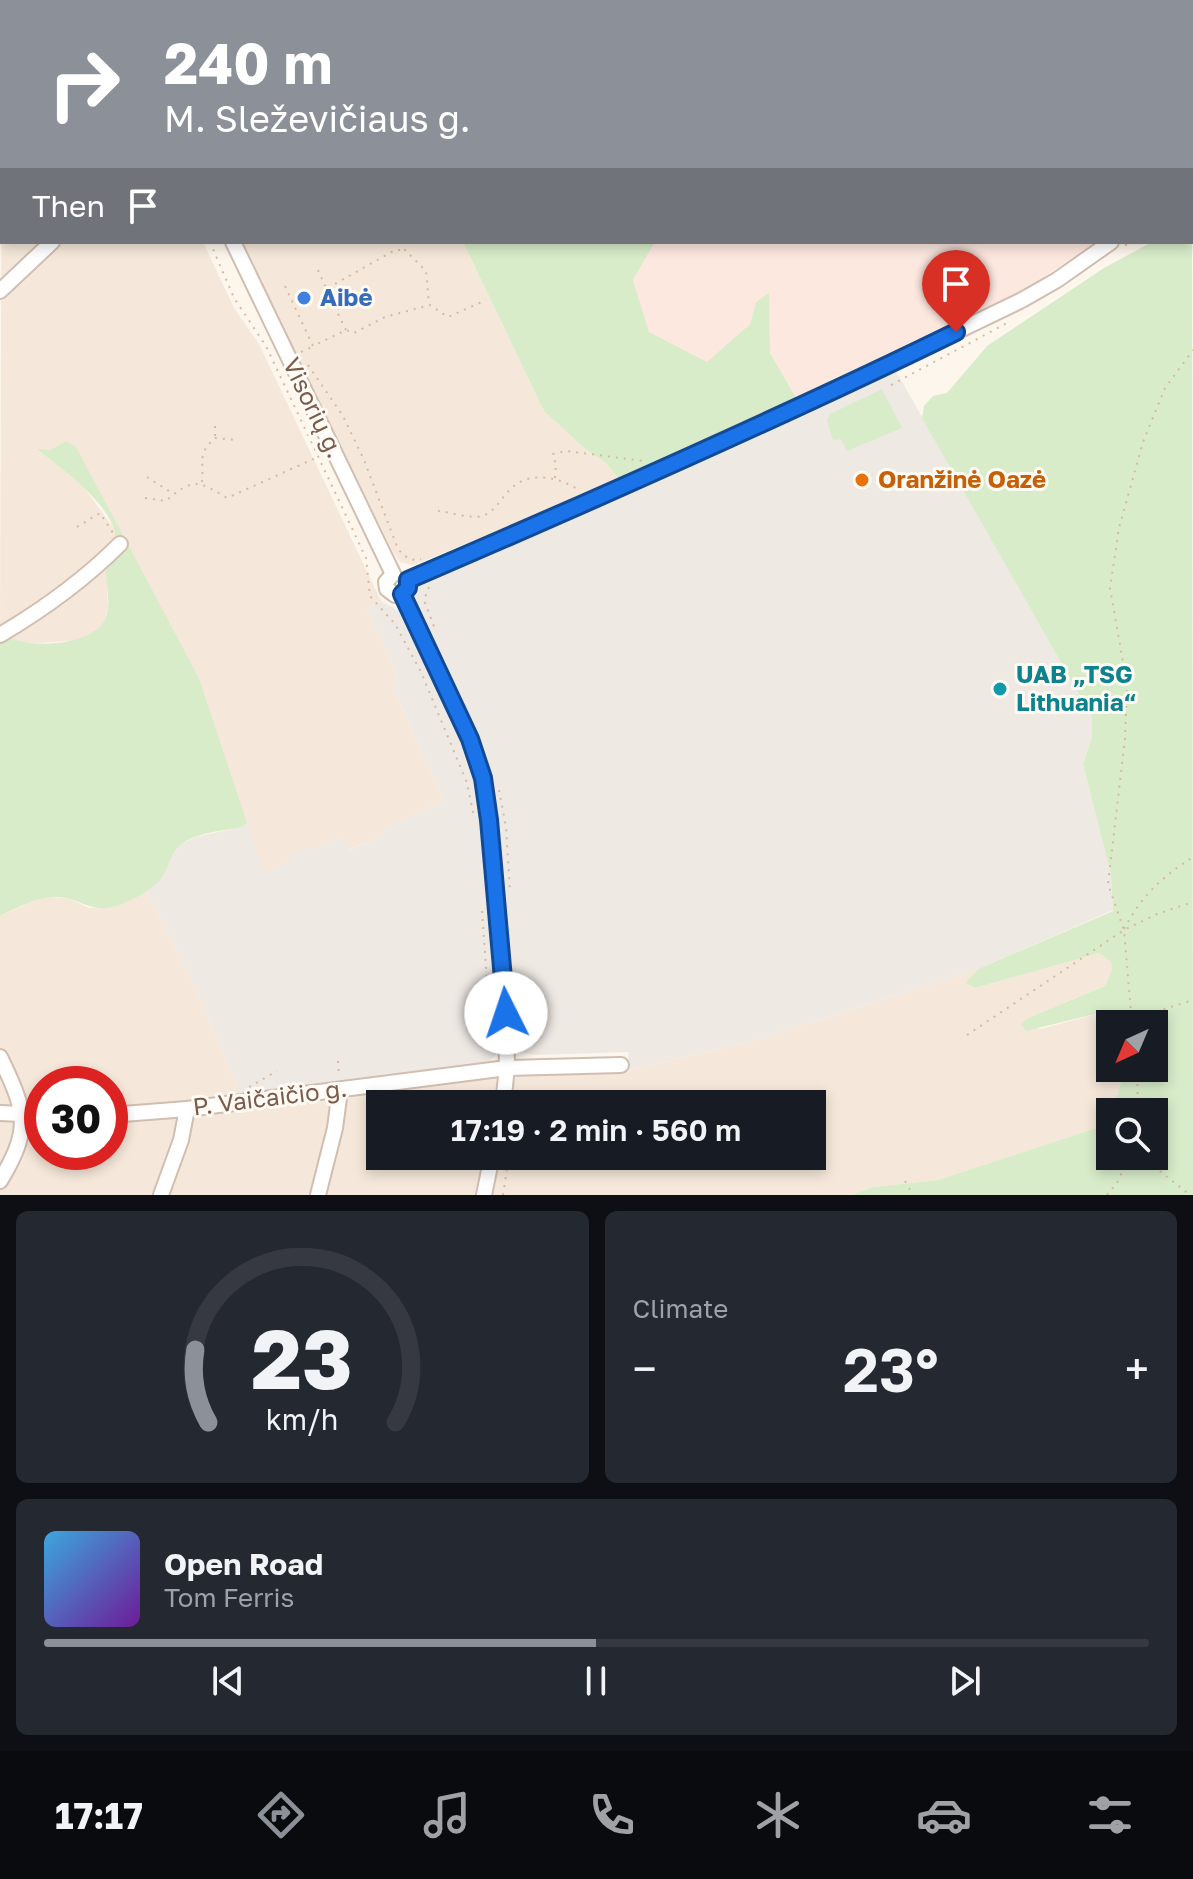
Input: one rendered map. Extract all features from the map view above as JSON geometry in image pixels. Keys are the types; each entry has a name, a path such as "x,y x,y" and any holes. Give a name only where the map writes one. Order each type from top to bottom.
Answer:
{"street":[{"path":"0,291 50,244"},
{"name":"Visorių g.","path":"234,244 393,574 386,582 387,589 395,595 405,587"},
{"path":"505,1090 506,1013 499,916 483,778 470,739 405,587 801,406 1004,309 1057,280 1108,244"},
{"path":"0,635 44,609 101,564 120,544"},
{"path":"0,1057 17,1092 22,1115 22,1134 16,1154 0,1181"},
{"name":"P. Vaičaičio g.","path":"128,1114 187,1109 483,1070 621,1065"},
{"path":"318,1195 335,1128 340,1090"},
{"path":"161,1195 181,1140 187,1109"},
{"path":"0,1113 22,1115"},
{"path":"484,1195 489,1170"}],"path":[{"path":"211,244 234,298 266,346 366,558 370,596 395,624 421,672 467,783 476,826"},
{"path":"405,250 408,244"},
{"path":"326,289 395,250 405,250 426,271 430,305"},
{"path":"318,270 346,330 354,333 385,317 430,305 448,317 486,300"},
{"path":"285,286 313,346"},
{"path":"346,330 301,352 343,416 364,460 398,549 408,559 415,561 426,557"},
{"path":"1131,1010 1124,930 1108,884 1125,739 1127,685 1110,588 1119,528 1143,442 1165,388 1193,350"},
{"path":"215,424 215,438"},
{"path":"202,483 200,459 208,444 215,438 236,440"},
{"path":"555,480 553,454 566,451 644,461"},
{"path":"145,498 166,501 192,483 202,483 227,498 320,457"},
{"path":"147,477 173,494"},
{"path":"438,511 480,516 491,511 514,485 528,478 569,483 580,491 587,503"},
{"path":"77,527 100,513 120,544"},
{"path":"1124,930 1138,902 1165,875 1193,857"},
{"path":"967,1035 1124,930 1157,914 1193,902"},
{"path":"482,903 492,1053 485,1061 483,1070"},
{"path":"1161,1010 1193,1000"},
{"path":"503,1195 507,1170"},
{"path":"1107,1195 1123,1170"},
{"path":"1159,1170 1190,1195"},
{"path":"905,1181 913,1195"}],"shaded area":[{"path":"1,244 204,244 234,308 259,344 381,601 367,609 397,675 393,688 444,801 384,829 386,834 348,850 342,837 285,858 288,864 262,872 199,678 66,441 50,450 38,450 83,486 115,530 116,539 106,562 108,608 104,622 94,634 80,640 27,644 6,637 0,630"},
{"path":"241,244 464,244 544,411 584,448 606,463 620,481 414,565 400,562"},
{"path":"654,244 1094,244 1019,293 798,401 770,353 768,294 756,302 750,324 707,363 649,333 633,280"},
{"path":"896,371 1092,717 1092,737 1083,764 1111,875 1113,910 978,969 760,1039 626,1071 629,1052 524,1053 517,1042 487,761 412,595 414,588 421,582"},
{"path":"381,601 399,611 471,760 483,831 494,931 498,1052 486,1065 241,1095 200,999 147,891 160,880 181,844 195,837 242,827 247,823 263,871 287,864 285,857 342,837 349,850 385,834 383,829 444,801 393,688 397,675 367,609"},
{"path":"147,891 200,999 241,1095 486,1065 511,1085 518,1074 626,1071 760,1039 978,969 965,983 975,988 1099,953 1111,962 1112,969 1105,986 1028,1018 1022,1025 1041,1029 1096,1014 1096,1082 1121,1082 1116,1098 1096,1098 1096,1129 938,1180 873,1187 852,1195 0,1195 0,916 43,897 68,898 89,908 113,907"}],"green space":[{"path":"464,244 654,244 633,280 649,332 707,362 750,324 756,302 769,293 770,353 798,401 620,481 606,463 584,448 544,411"},
{"path":"1148,244 1192,244 1193,1195 852,1195 873,1187 938,1180 1096,1128 1096,1170 1168,1170 1168,1098 1116,1098 1121,1082 1168,1082 1168,1010 1096,1010 1096,1014 1026,1031 1021,1024 1028,1018 1105,986 1112,969 1111,962 1099,953 975,988 965,983 978,969 1113,911 1111,875 1083,764 1092,737 1092,717 922,418 924,406 933,396 947,393 987,346 1104,268"},
{"path":"882,389 902,428 847,451 841,439 833,440 827,420 830,414"},
{"path":"66,441 76,447 199,678 247,823 242,827 196,836 183,843 156,884 124,903 101,908 52,897 34,901 0,916 0,630 22,642 71,641 98,628 105,619 108,606 106,564 115,538 109,517 91,495 37,449 50,450"}],"place":[{"name":"Aibė","path":"304,298"},
{"name":"Oranžinė Oazė","path":"862,480"},
{"name":"UAB „TSG Lithuania“","path":"1000,689"}],"route":[{"path":"506,1013 499,916 483,778 470,739 402,594 408,588 408,580 801,406 956,332"}]}
